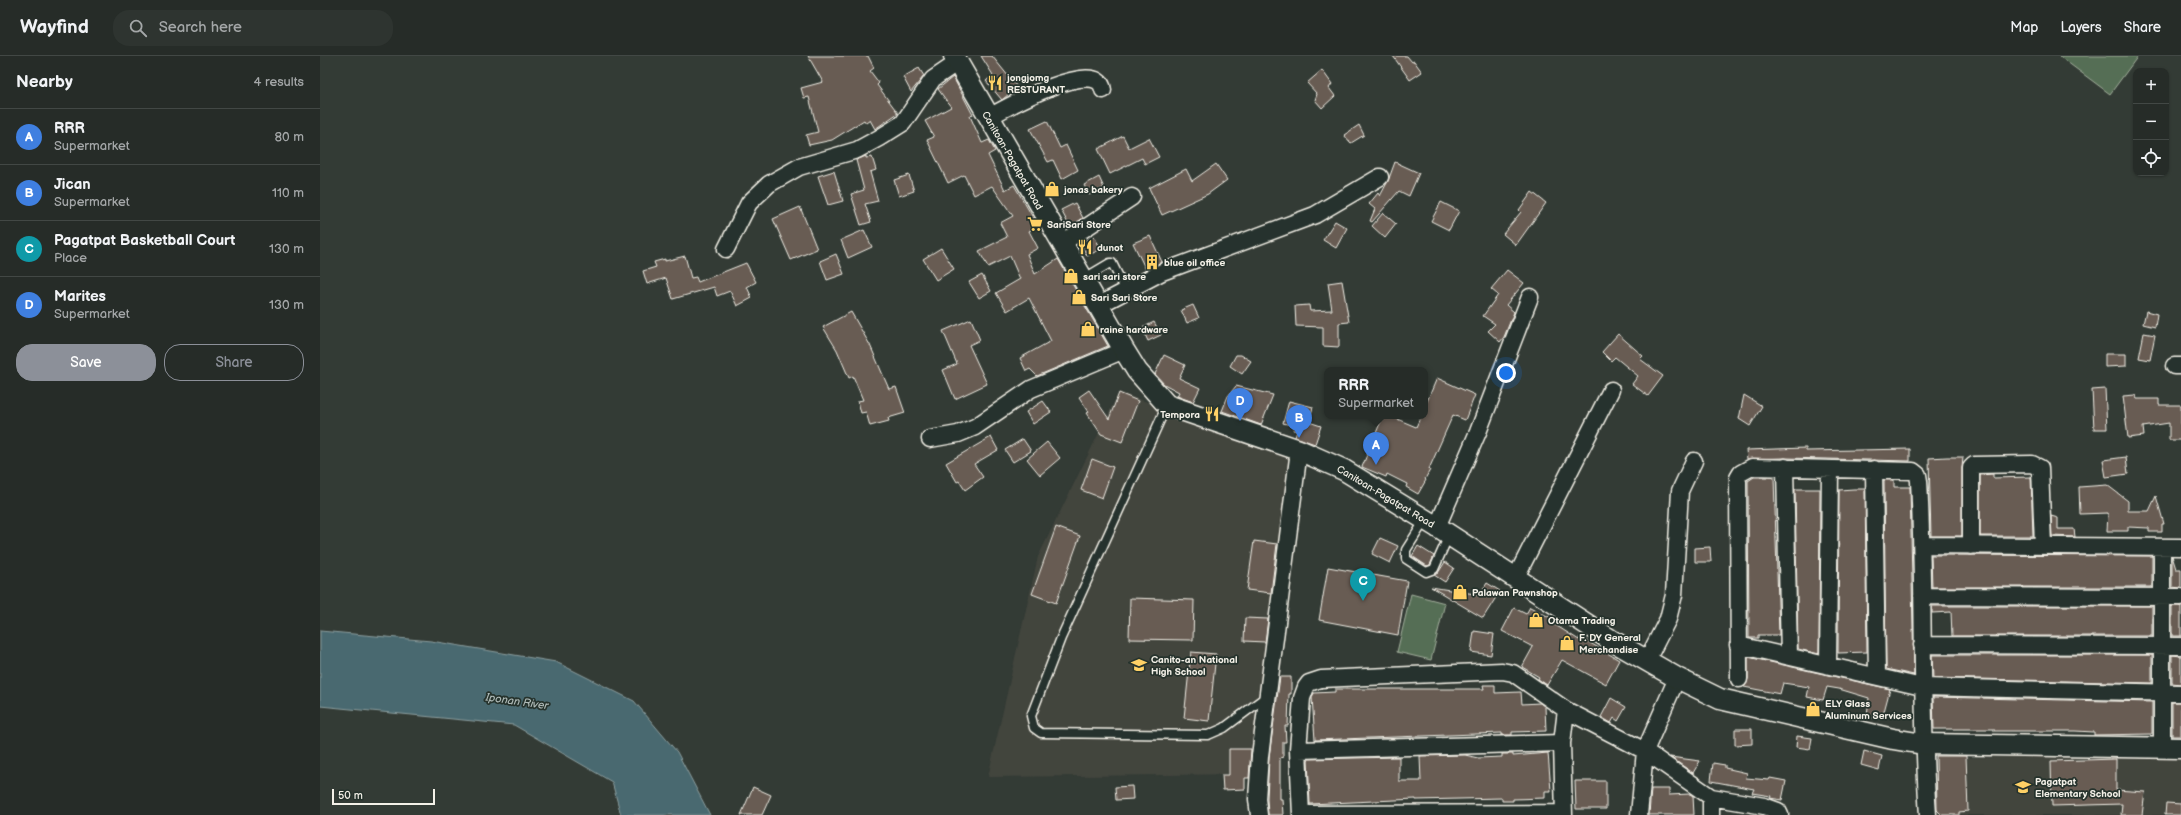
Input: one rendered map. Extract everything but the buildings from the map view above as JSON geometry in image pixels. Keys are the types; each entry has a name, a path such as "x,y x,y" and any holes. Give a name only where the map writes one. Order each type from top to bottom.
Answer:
{"street":[{"name":"Canitoan-Pagatpat Road","path":"956,59 1061,244 1099,305 1124,350 1137,371 1167,405 1299,450 1344,470 1646,662 1720,699 1892,739 1923,744 2181,748"},
{"path":"726,248 749,203 769,184 799,167 857,150 903,123 933,79 956,59"},
{"path":"989,118 1045,86 1074,75 1094,74 1099,78 1103,90"},
{"path":"1099,305 1190,261 1315,215 1380,177"},
{"path":"1061,244 1132,197"},
{"path":"1437,528 1478,432 1530,297"},
{"path":"930,439 958,434 975,427 1031,389 1124,350"},
{"path":"1515,579 1611,390"},
{"path":"1259,815 1258,799 1260,756 1299,450"},
{"path":"1646,662 1668,620 1671,607 1677,553 1680,491 1694,461"},
{"path":"1971,546 1971,468 1974,465 2032,464 2040,468 2043,545"},
{"path":"1739,679 1738,478 1741,473 1752,467 1913,471 1918,475 1922,545 1923,744 1928,815"},
{"path":"1785,467 1789,657"},
{"path":"1828,665 1830,469"},
{"path":"1874,470 1877,676"},
{"path":"1922,545 2181,547"},
{"path":"2162,547 2162,747"},
{"path":"1922,596 2181,597"},
{"path":"1738,645 1922,687 2181,693"},
{"path":"1922,645 2181,646"},
{"path":"1566,710 1562,743 1564,814 1301,814 1298,750 1302,698 1309,683 1321,680 1507,672 1513,673 1566,710 1645,751 1711,797 1764,806 1778,811 1780,815"},
{"path":"1639,815 1645,751 1677,678"},
{"path":"1298,750 1562,743"},
{"path":"1710,815 1711,797"}],"lane":[{"path":"1083,279 1112,263 1126,291"},
{"path":"1167,405 1061,638 1030,716 1034,728 1041,733 1208,735 1224,728 1267,696"},
{"path":"1437,528 1434,569 1426,572 1406,559 1406,550 1437,528"}],"shaded area":[{"name":"Canito-an National High School","path":"1119,392 1297,456 1249,774 988,777 1038,557"},
{"name":"Pagatpat Elementary School","path":"2122,754 2181,759 2181,815 1928,815 1923,759"}],"green space":[{"path":"2059,56 2138,56 2110,94"},
{"path":"1411,594 1445,603 1431,660 1397,652"}],"water":[{"name":"Iponan River","path":"320,631 431,641 556,662 634,701 677,752 710,815 621,815 612,782 514,725 320,706"}],"place":[{"name":"jongjomg RESTURANT","path":"995,83"},
{"name":"jonas bakery","path":"1052,189"},
{"name":"SariSari Store","path":"1035,224"},
{"name":"dunot","path":"1085,247"},
{"name":"blue oil office","path":"1152,262"},
{"name":"sari sari store","path":"1071,276"},
{"name":"Sari Sari Store","path":"1079,297"},
{"name":"raine hardware","path":"1088,329"},
{"name":"Tempora","path":"1212,414"},
{"name":"Marites","path":"1240,421"},
{"name":"Jican","path":"1299,438"},
{"name":"RRR","path":"1376,465"},
{"name":"Palawan Pawnshop","path":"1460,592"},
{"name":"Pagatpat Basketball Court","path":"1363,601"},
{"name":"Otama Trading","path":"1536,620"},
{"name":"F. DY General Merchandise","path":"1567,643"},
{"name":"Canito-an National High School","path":"1139,665"},
{"name":"ELY Glass Aluminum Services","path":"1813,709"},
{"name":"Pagatpat Elementary School","path":"2023,787"}]}
